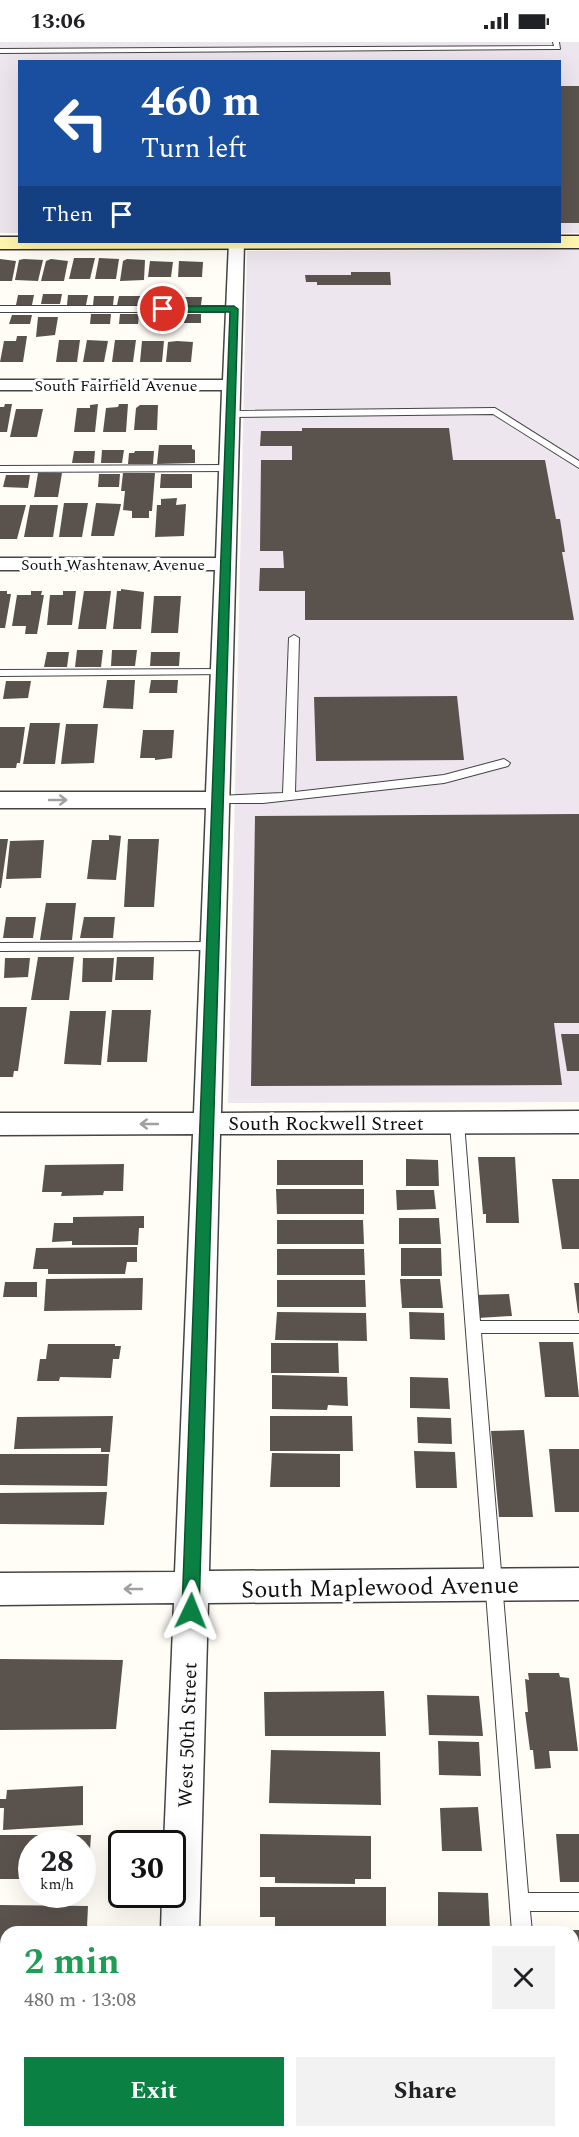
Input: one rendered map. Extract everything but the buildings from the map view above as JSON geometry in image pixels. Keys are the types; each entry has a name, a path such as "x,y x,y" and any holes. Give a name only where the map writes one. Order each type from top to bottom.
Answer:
{"street":[{"path":"561,242 579,242"},
{"path":"0,243 236,243"},
{"name":"West 50th Street","path":"180,1926 236,243"},
{"name":"South Fairfield Avenue","path":"0,385 231,385"},
{"name":"South Washtenaw Avenue","path":"0,564 225,564"},
{"path":"0,800 218,800"},
{"name":"South Rockwell Street","path":"0,1124 579,1122"},
{"name":"South Maplewood Avenue","path":"0,1589 579,1584"}],"lane":[{"path":"0,51 558,48 556,42"},
{"path":"0,309 234,309"},
{"path":"231,414 495,411 579,465"},
{"path":"0,469 229,468"},
{"path":"289,796 294,638"},
{"path":"0,673 222,672"},
{"path":"218,800 289,796 444,779 504,763"},
{"path":"0,947 213,946"},
{"path":"456,1123 522,1926"},
{"path":"472,1327 579,1327"},
{"path":"520,1902 579,1902"}],"shaded area":[{"path":"0,42 579,42 579,233 561,233 561,60 18,60 18,233 0,233"},
{"path":"579,250 579,1102 228,1103 247,251"}],"route":[{"path":"163,309 234,309 191,1611"}]}
